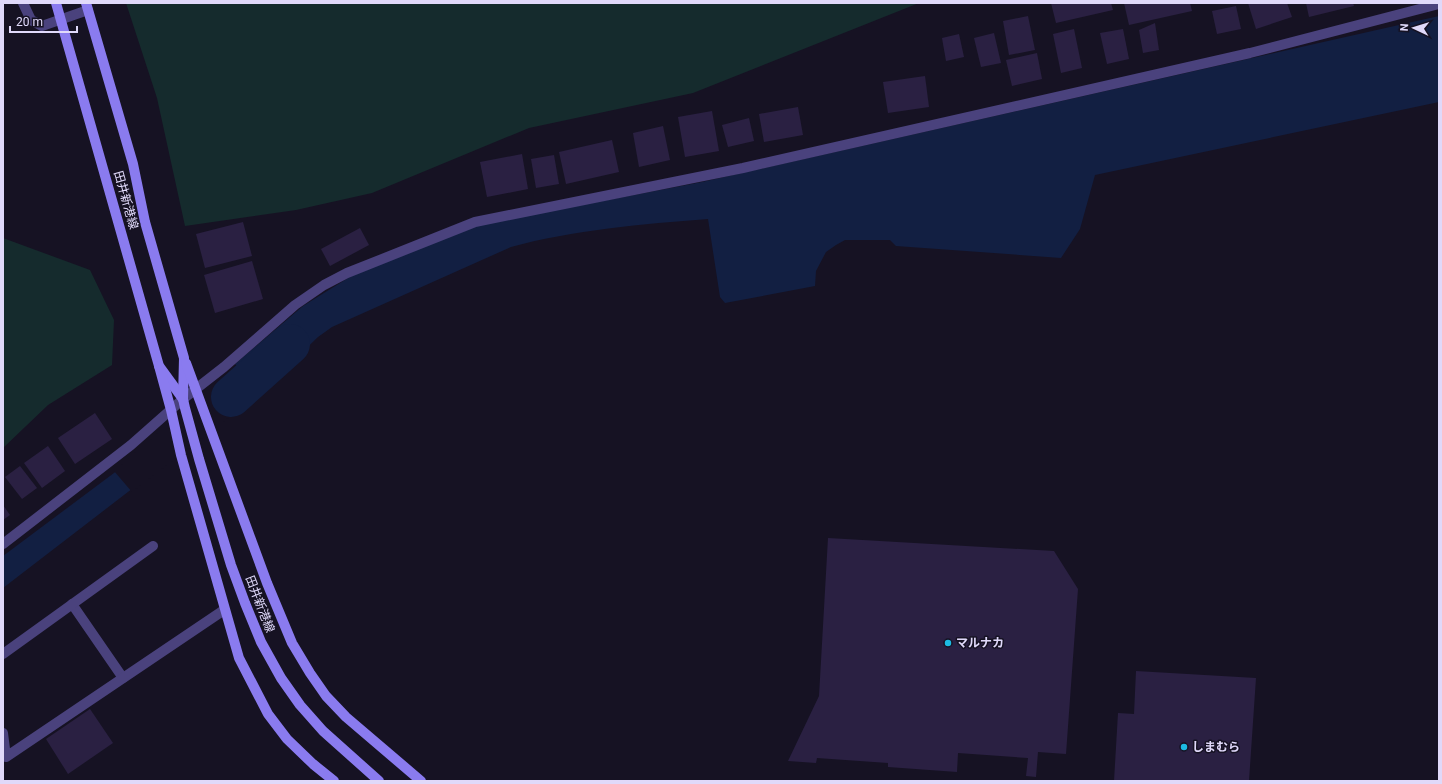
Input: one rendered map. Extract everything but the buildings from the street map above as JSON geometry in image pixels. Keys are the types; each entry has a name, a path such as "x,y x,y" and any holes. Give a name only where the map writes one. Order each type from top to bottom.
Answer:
{"main road":[{"name":"田井新港線","path":"56,3 159,366 184,404"},
{"name":"田井新港線","path":"87,6 133,164 145,222 184,358 184,404 231,564 245,603 261,642 281,678 300,705 323,731 379,781"},
{"path":"184,358 267,583 292,643 326,696 346,716 421,781"},
{"path":"159,366 181,455 224,610 239,658 268,714 287,739 334,781"}],"street":[{"path":"23,3 31,20 42,26 61,19 87,6"},
{"path":"3,544 172,414 295,305 324,285 347,273 475,222 766,162 1250,53 1427,5 1439,4"},
{"path":"3,654 153,546"},
{"path":"72,604 123,678"},
{"path":"3,733 6,757 224,610"}],"green space":[{"path":"126,3 919,3 693,93 529,128 372,193 296,210 185,226 157,98"},
{"path":"3,238 90,270 114,320 112,365 48,405 3,448"}],"water":[{"path":"1439,16 1439,102 1095,175 1080,229 1061,258 896,246 890,240 845,240 826,252 816,271 815,286 725,303 720,297 708,219 608,228 559,236 511,247 332,327 318,337 289,365 258,391 235,364 303,306 353,275 476,225 702,182"},
{"path":"227,376 229,378 231,376 245,395 242,398 245,402 3,588 3,556 114,473"}],"pier":[{"path":"223,377 232,415 132,492 114,471"}],"waterway":[{"path":"231,397 290,344"}],"place":[{"name":"マルナカ","path":"948,643"},
{"name":"しまむら","path":"1184,747"}]}
